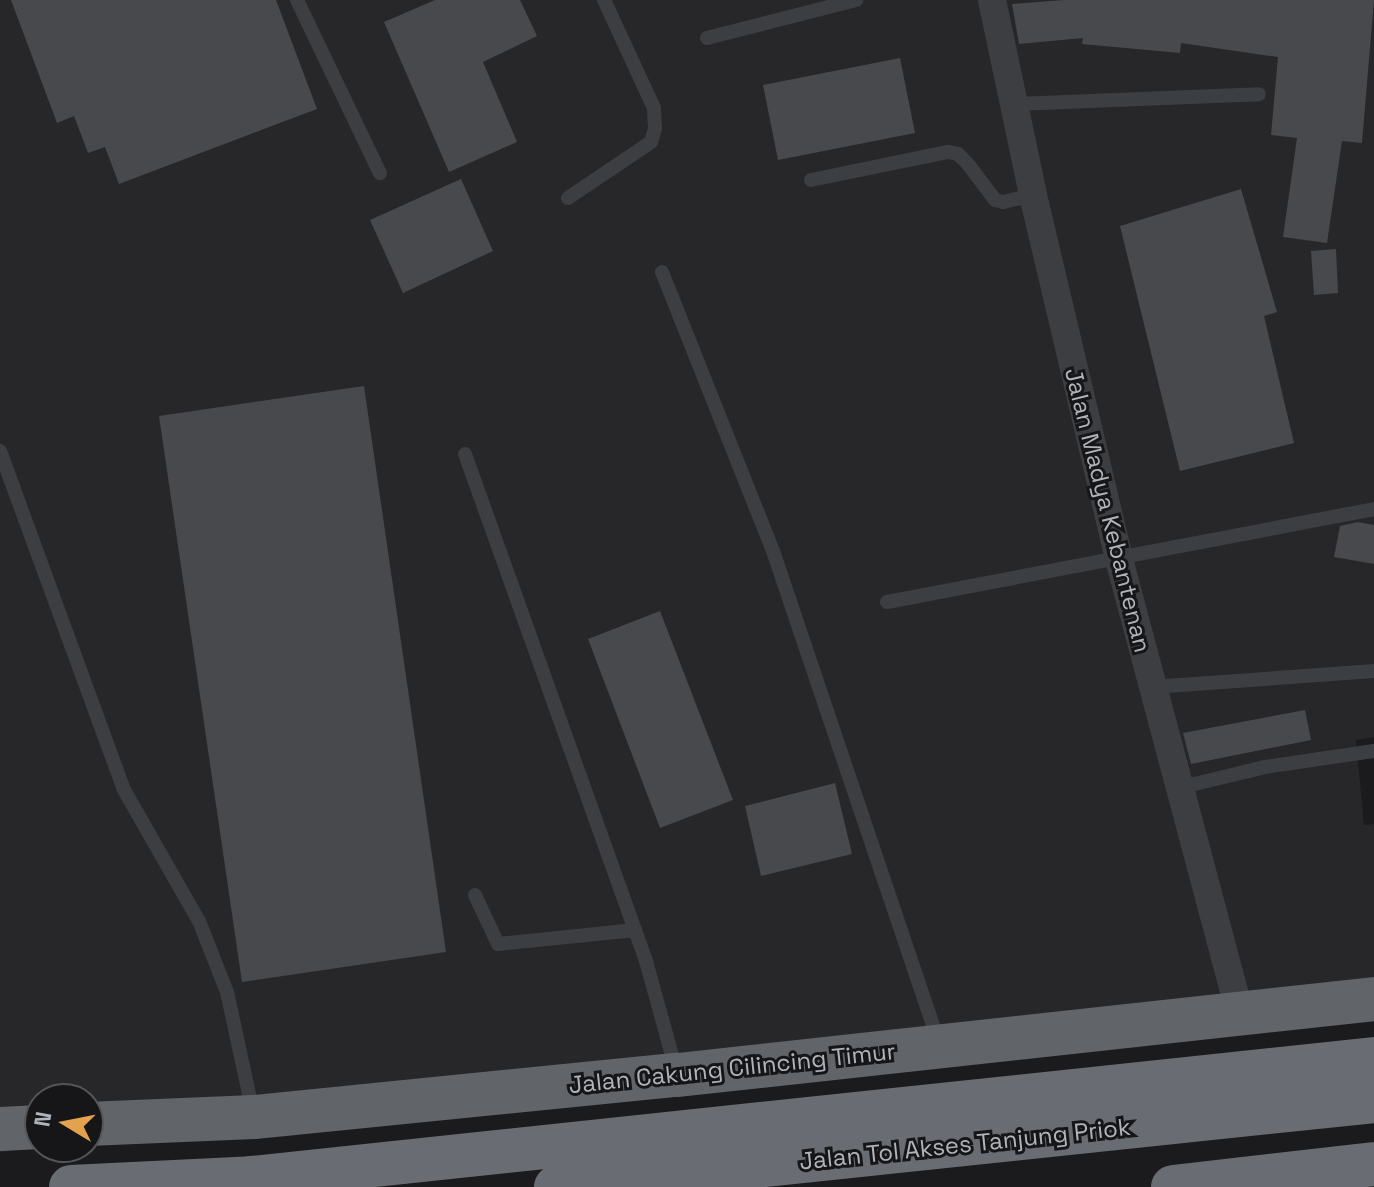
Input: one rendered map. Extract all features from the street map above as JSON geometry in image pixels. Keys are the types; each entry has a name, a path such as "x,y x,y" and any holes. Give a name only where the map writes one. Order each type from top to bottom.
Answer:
{"highway":[{"name":"Jalan Cakung Cilincing Timur","path":"104,1123 254,1117 678,1075 1374,999"},
{"path":"71,1187 252,1178 1374,1059"},
{"name":"Jalan Tol Akses Tanjung Priok","path":"556,1187 1374,1101"},
{"path":"0,1129 24,1128"},
{"path":"1173,1187 1266,1182 1374,1164"}],"street":[{"name":"Jalan Madya Kebantenan","path":"992,0 1033,195 1119,559 1240,1015"}],"lane":[{"path":"297,0 380,173"},
{"path":"568,198 651,142 655,129 654,108 604,0"},
{"path":"707,38 856,0"},
{"path":"1015,104 1259,94"},
{"path":"811,180 948,152 958,154 968,164 995,200 1003,202 1033,195"},
{"path":"662,272 773,551 939,1045"},
{"path":"0,451 123,788 199,921 227,992 254,1117"},
{"path":"465,454 635,930 678,1075"},
{"path":"887,602 1374,509"},
{"path":"1151,687 1374,671"},
{"path":"1178,788 1265,767 1374,751"},
{"path":"475,895 498,944 635,930"}],"shaded area":[{"path":"0,0 1374,0 1374,737 1356,740 1364,825 1374,824 1374,1009 104,1142 104,1083 24,1083 24,1150 0,1152"}],"building":[{"path":"11,0 276,0 317,109 119,184 105,147 88,153 74,116 57,123"},
{"path":"435,0 520,0 537,36 483,62 517,142 449,172 384,22"},
{"path":"1064,0 1374,0 1362,143 1342,141 1327,243 1283,237 1297,138 1271,135 1278,57 1181,43 1180,53 1082,44 1083,38 1019,44 1012,4"},
{"path":"900,58 915,133 778,160 763,85"},
{"path":"461,179 493,251 403,293 370,220"},
{"path":"1241,189 1277,312 1264,316 1294,443 1180,471 1120,226"},
{"path":"1336,249 1338,293 1314,295 1311,251"},
{"path":"364,386 446,952 242,982 159,416"},
{"path":"1358,522 1374,525 1374,564 1334,557 1340,526"},
{"path":"660,611 733,800 660,828 588,639"},
{"path":"1305,710 1311,740 1191,764 1183,733"},
{"path":"835,783 852,854 761,876 745,806"}]}
